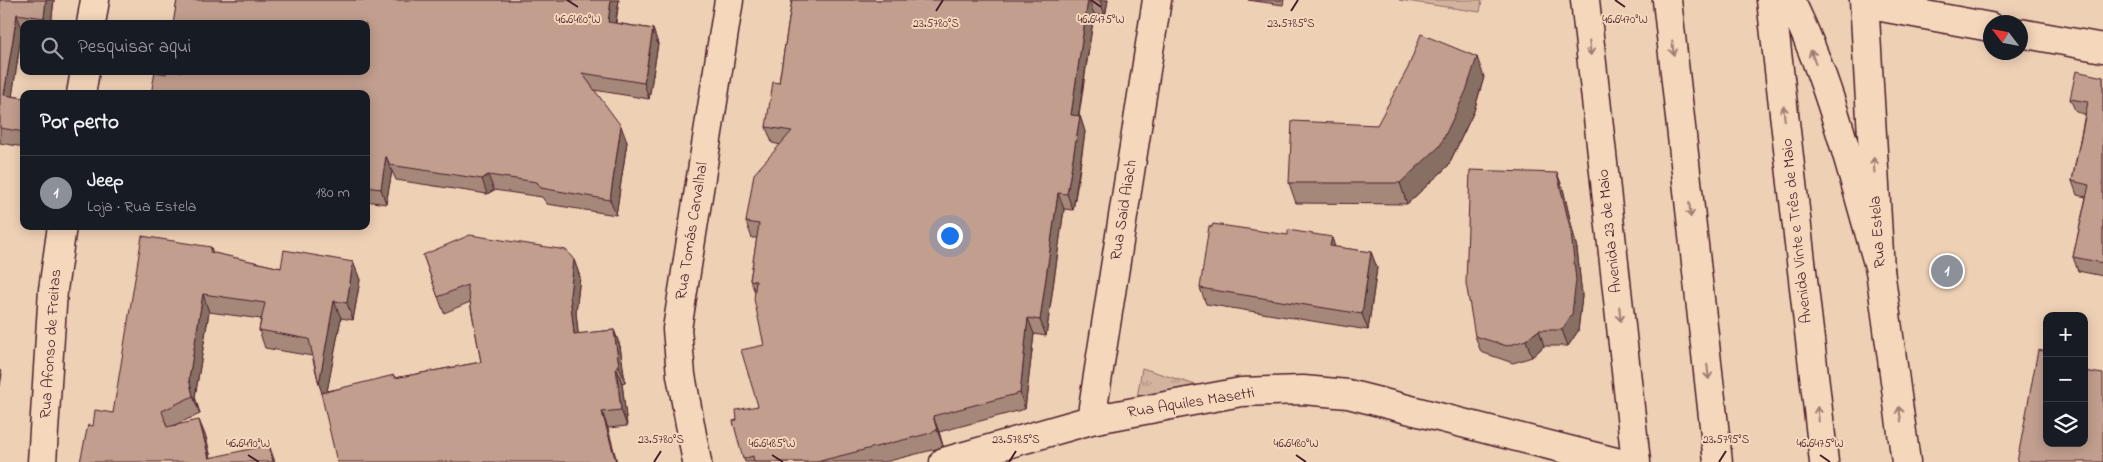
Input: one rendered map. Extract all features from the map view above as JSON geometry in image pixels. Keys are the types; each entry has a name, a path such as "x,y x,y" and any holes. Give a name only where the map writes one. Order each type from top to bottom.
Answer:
{"main road":[{"path":"92,20 95,0"},
{"name":"Rua Tomás Carvalhal","path":"697,462 681,375 677,329 729,0"},
{"name":"Rua Said Aiach","path":"1091,420 1158,0"},
{"name":"Avenida 23 de Maio","path":"1585,0 1636,462"},
{"path":"1667,0 1718,462"},
{"name":"Avenida Vinte e Três de Maio","path":"1771,0 1824,462"},
{"path":"1790,0 1800,21 1830,102 1880,270"},
{"path":"1864,2 1983,26"},
{"name":"Rua Estela","path":"1864,2 1880,270 1906,462"},
{"path":"2028,34 2103,48"},
{"path":"82,90 84,75"},
{"name":"Rua Afonso de Freitas","path":"42,462 53,290 61,230"},
{"name":"Rua Aquiles Masetti","path":"944,462 1091,420 1241,392 1303,390 1348,394 1616,462"}],"green space":[{"path":"1399,0 1482,0 1480,12"},
{"path":"1142,368 1199,386 1136,404"}],"building":[{"path":"0,0 46,0 44,18 17,14 4,95 20,97 20,131 0,128"},
{"path":"177,0 611,0 608,22 653,29 644,83 582,73 621,126 610,200 541,188 537,182 488,175 482,179 390,165 386,156 381,189 370,188 370,90 152,90 154,75 370,75 370,20 174,20"},
{"path":"792,0 1088,0 1071,115 1080,116 1067,194 1058,193 1040,320 1028,318 1020,393 933,416 937,430 931,433 816,462 754,462 753,456 743,459 733,421 737,420 736,410 758,406 741,350 764,345 754,299 756,281 750,280 759,224 746,222 754,174 792,131 766,127 773,82 779,83"},
{"path":"1421,34 1477,57 1466,91 1440,146 1400,183 1289,183 1292,121 1377,125 1408,68"},
{"path":"2076,71 2103,77 2103,263 2073,257 2089,185 2072,181 2088,102 2070,99"},
{"path":"1470,170 1557,173 1571,232 1576,280 1572,314 1562,330 1539,330 1526,340 1507,346 1475,336 1466,283"},
{"path":"1213,224 1288,235 1288,230 1332,237 1330,246 1371,252 1362,314 1200,288 1209,226 1212,227"},
{"path":"470,235 566,250 574,260 570,295 574,334 614,330 619,366 616,367 621,410 602,412 616,462 337,462 321,393 394,375 395,378 481,362 467,285 438,297 423,255"},
{"path":"142,236 211,247 210,252 281,268 284,250 353,262 347,303 334,301 319,384 309,339 259,330 265,303 203,294 189,379 193,396 162,411 167,427 199,420 209,458 269,445 273,462 80,462 88,425 93,426 95,410 113,413"},
{"path":"2038,350 2043,351 2043,447 2088,447 2088,372 2103,374 2103,462 2017,462"}],"place":[{"name":"Jeep","path":"1947,271"}]}
